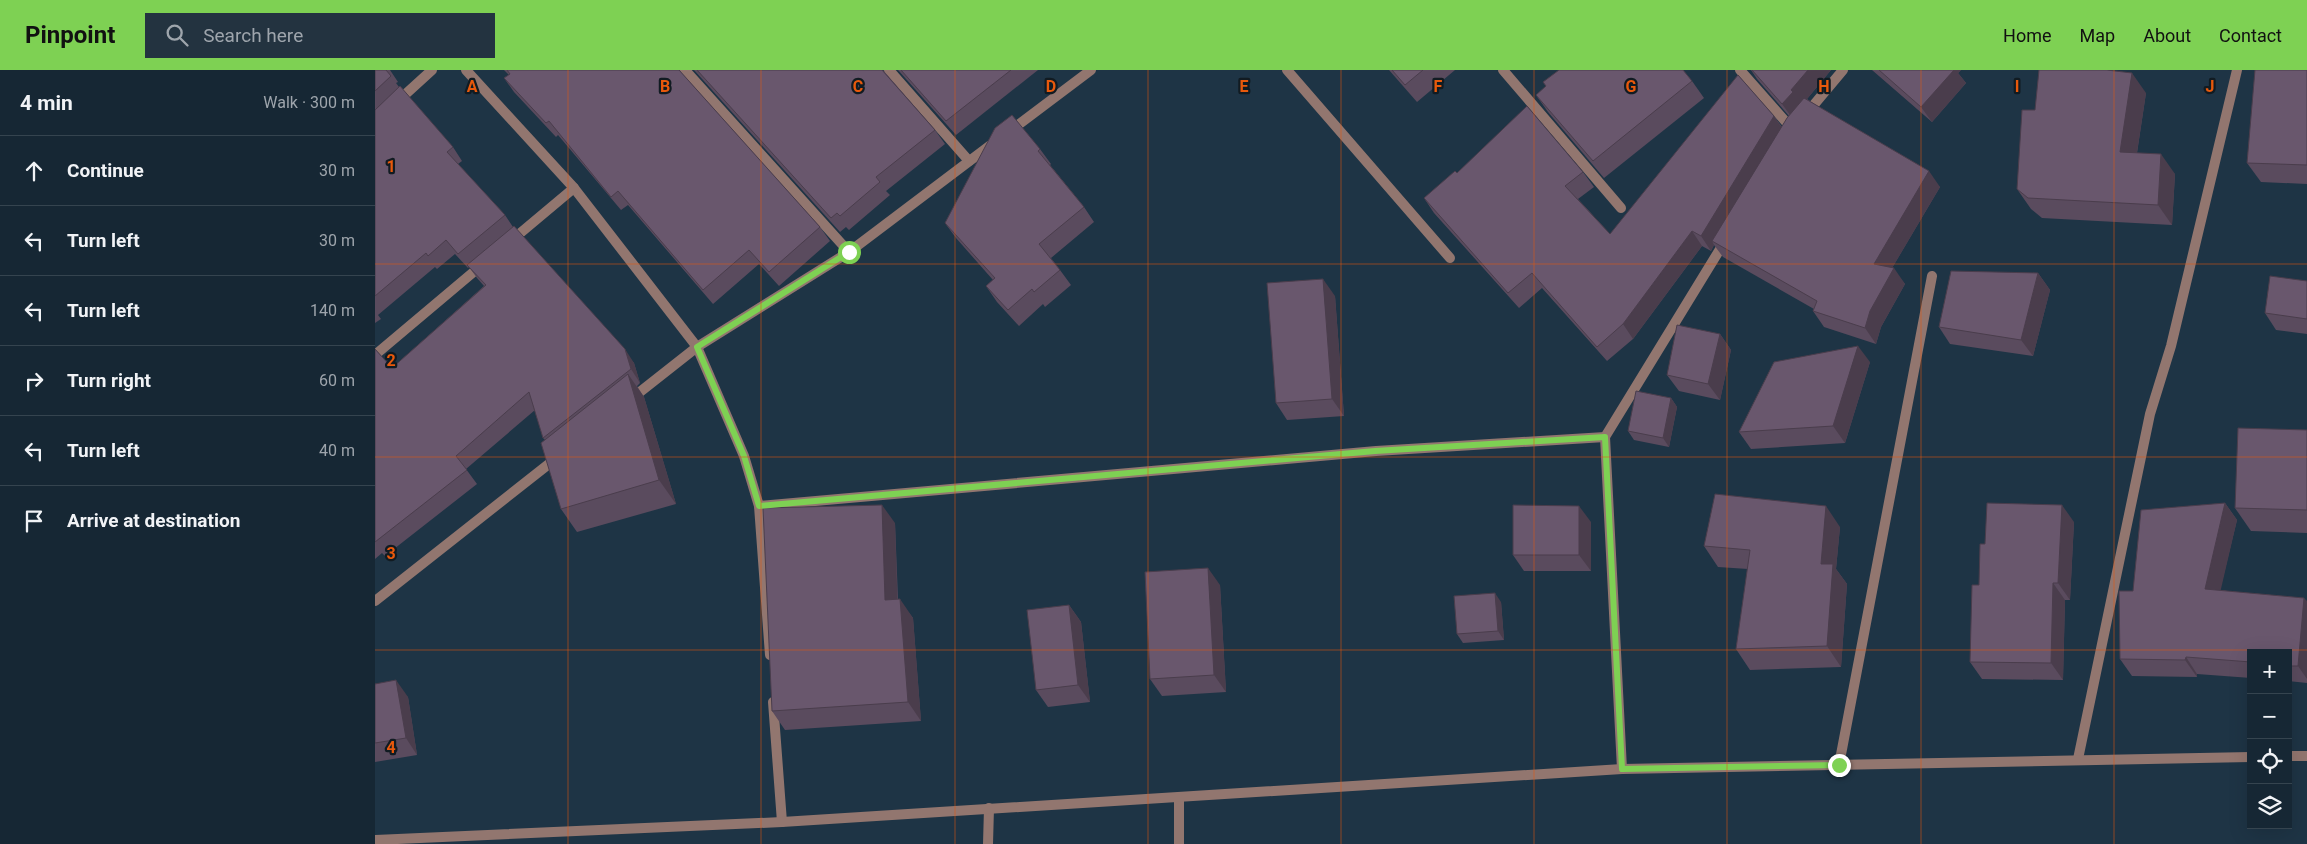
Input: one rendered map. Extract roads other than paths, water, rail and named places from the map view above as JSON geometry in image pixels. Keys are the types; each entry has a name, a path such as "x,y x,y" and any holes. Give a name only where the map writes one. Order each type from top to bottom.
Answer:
{"street":[{"path":"389,110 432,70"},
{"path":"466,70 574,188 697,347 744,456 759,506 770,664"},
{"path":"685,70 849,252"},
{"path":"889,70 969,161"},
{"path":"620,408 697,347 849,252 1091,70"},
{"path":"1287,70 1449,258"},
{"path":"1503,70 1621,208"},
{"path":"1740,70 1790,134 1843,70"},
{"path":"2078,759 2150,414 2171,346 2237,70"},
{"path":"375,355 574,188"},
{"path":"1622,769 1605,437 1732,230"},
{"path":"1839,765 1932,276"},
{"path":"759,506 1375,451 1605,437"},
{"path":"375,601 567,450"},
{"path":"773,693 782,822"},
{"path":"2292,756 2307,756"},
{"path":"375,840 782,822 1622,769 2247,757"},
{"path":"1179,798 1179,844"},
{"path":"989,808 989,844"}]}
